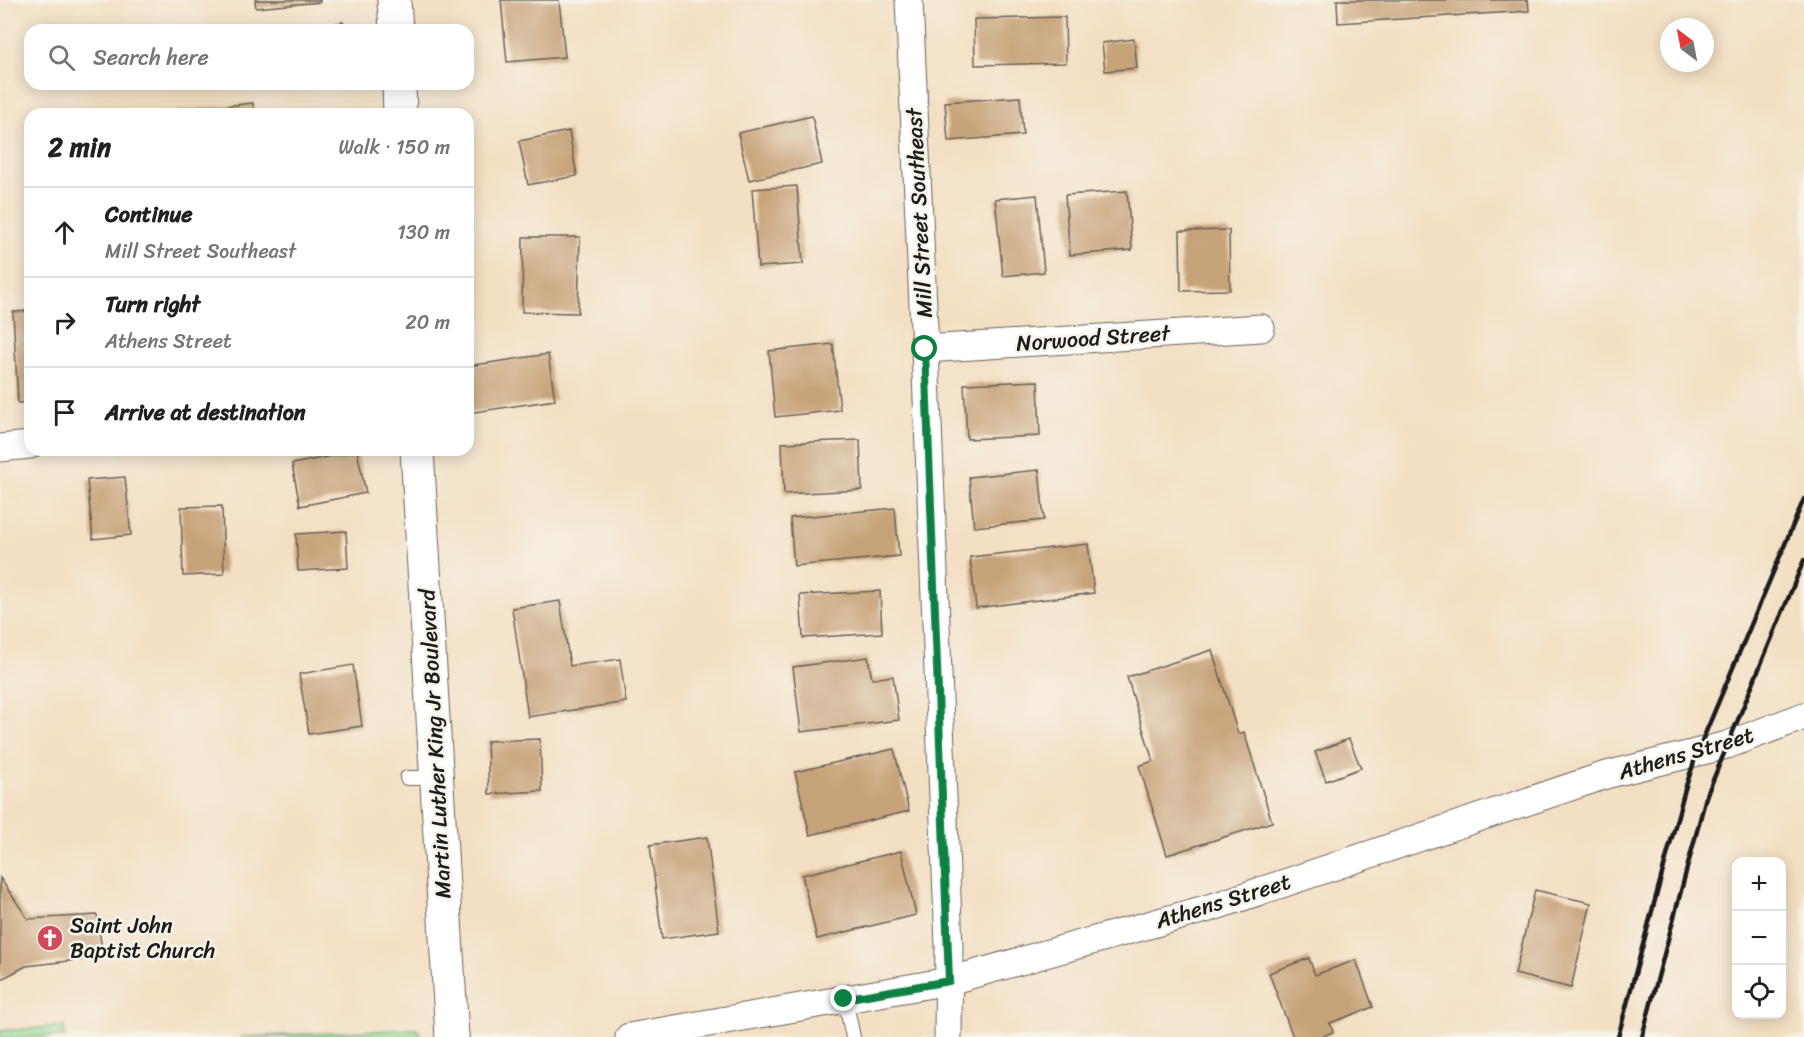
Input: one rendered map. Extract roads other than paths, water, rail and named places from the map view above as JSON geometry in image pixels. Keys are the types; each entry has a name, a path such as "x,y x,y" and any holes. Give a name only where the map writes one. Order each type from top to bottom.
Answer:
{"main road":[{"path":"394,0 396,24"},
{"path":"399,90 400,108"},
{"name":"Martin Luther King Jr Boulevard","path":"417,456 422,778 452,1037"}],"street":[{"name":"Mill Street Southeast","path":"909,0 949,981 948,1037"},
{"name":"Norwood Street","path":"925,349 1261,328"},
{"path":"0,448 24,446"},
{"name":"Athens Street","path":"630,1037 949,981 1216,906 1606,775 1727,745 1804,716"}],"lane":[{"path":"844,999 853,1037"}],"railway":[{"path":"1618,1037 1685,789 1697,753 1804,499"},
{"path":"1642,1037 1706,797 1804,560"}],"place":[{"name":"Saint John Baptist Church","path":"50,938"}]}
